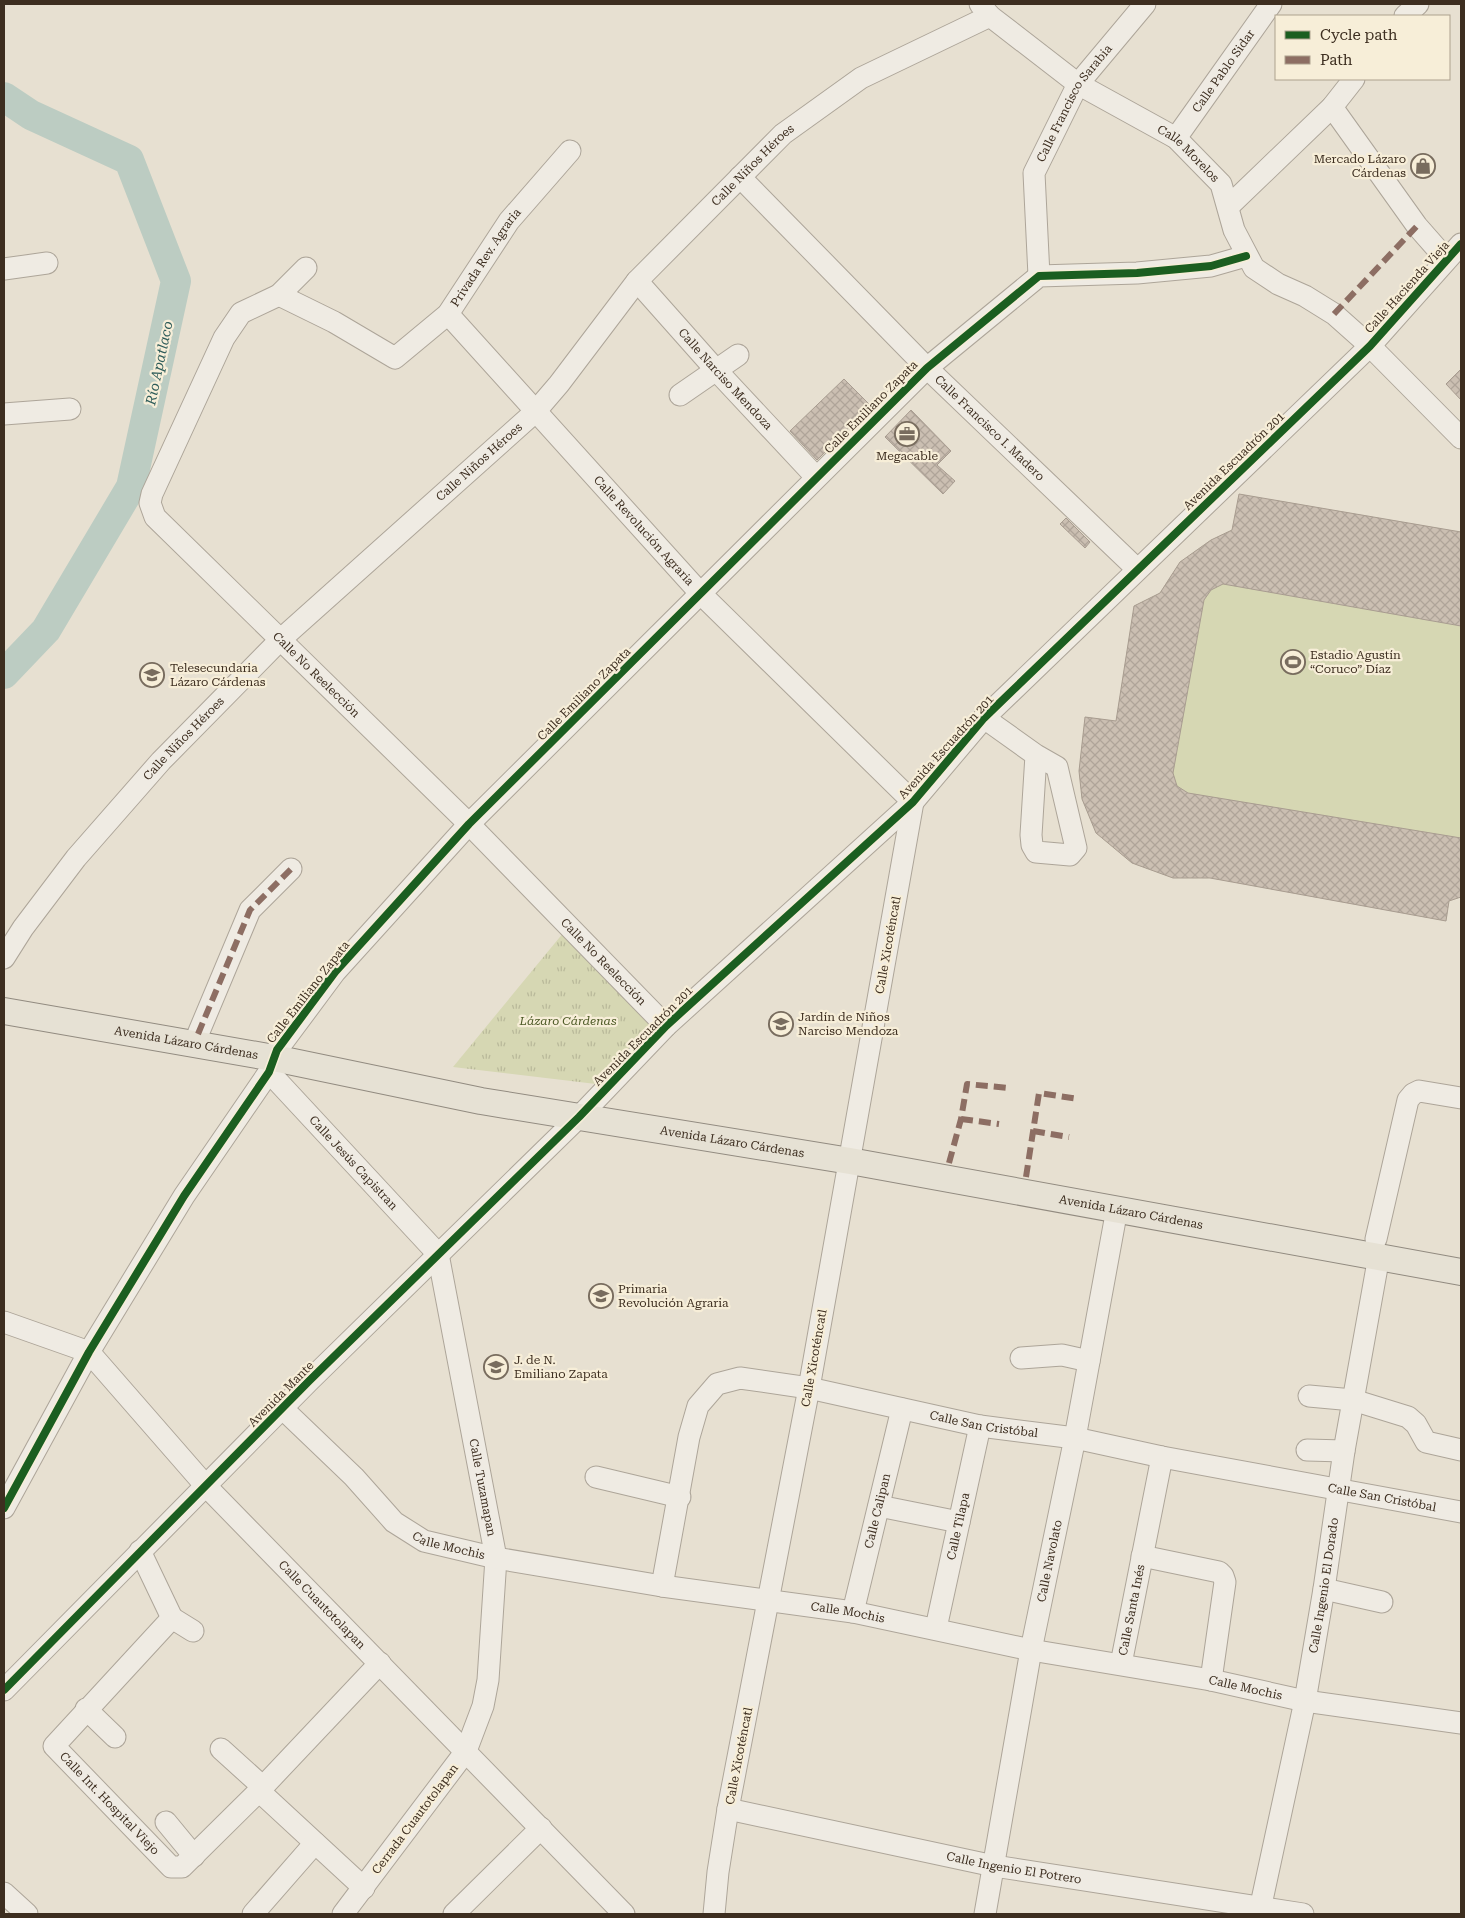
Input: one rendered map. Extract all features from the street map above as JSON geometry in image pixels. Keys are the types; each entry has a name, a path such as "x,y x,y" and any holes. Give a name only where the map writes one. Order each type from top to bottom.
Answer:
{"main road":[{"name":"Avenida Lázaro Cárdenas","path":"4,1001 198,1034 273,1060"},
{"name":"Avenida Lázaro Cárdenas","path":"4,1011 273,1060 851,1154 1377,1248 1461,1272"},
{"name":"Avenida Lázaro Cárdenas","path":"851,1154 1117,1209 1254,1226"},
{"name":"Avenida Lázaro Cárdenas","path":"1377,1248 1461,1254"}],"street":[{"name":"Calle Francisco Sarabia","path":"1039,276 1034,173 1078,84 1145,4"},
{"name":"Calle Pablo Sidar","path":"1176,138 1271,4"},
{"path":"1406,15 1418,4"},
{"name":"Calle Morelos","path":"985,10 1078,84 1176,138 1221,184 1229,206 1234,230 1254,268 1334,314 1370,346 1461,438"},
{"name":"Calle Niños Héroes","path":"4,958 28,920 117,808 161,760 280,640 535,412 559,384 637,281 783,134 861,78 985,10"},
{"path":"1229,206 1332,107 1353,80"},
{"path":"1332,107 1417,226 1446,259"},
{"name":"Privada Rev. Agraria","path":"279,295 334,322 395,358 448,314 509,221 570,151"},
{"name":"Calle Francisco I. Madero","path":"740,177 927,368 1137,569"},
{"name":"Calle Hacienda Vieja","path":"1370,346 1461,244"},
{"path":"1039,276 1137,274 1211,266 1246,256"},
{"path":"4,269 48,263"},
{"name":"Calle No Reelección","path":"306,268 279,295 241,313 224,338 150,503 155,517 469,824 666,1026"},
{"name":"Calle Emiliano Zapata","path":"4,1508 88,1352 184,1196 273,1060 341,965 469,824 701,594 816,476 927,368 1039,276"},
{"name":"Calle Narciso Mendoza","path":"637,281 716,370 816,476"},
{"name":"Calle Revolución Agraria","path":"448,314 701,594 914,802"},
{"name":"Avenida Escuadrón 201","path":"585,1111 666,1026 914,802 984,718 1370,346"},
{"path":"680,395 738,355"},
{"path":"4,414 70,409"},
{"path":"984,718 1036,755"},
{"name":"Calle Xicoténcatl","path":"714,1914 718,1872 728,1809 770,1600 914,802"},
{"path":"198,1034 250,910 291,869"},
{"name":"Calle Jesús Capistran","path":"273,1060 438,1254"},
{"name":"Calle Ingenio El Dorado","path":"1260,1911 1305,1701 1377,1248 1408,1100 1419,1091 1461,1098"},
{"name":"Avenida Mante","path":"4,1690 205,1485 585,1111"},
{"name":"Calle Navolato","path":"985,1914 1031,1650 1075,1438 1117,1209"},
{"name":"Calle Tuzamapan","path":"438,1254 496,1558 488,1680 482,1706 466,1751"},
{"name":"Calle Cuautotolapan","path":"4,1322 88,1352 205,1485 466,1751 618,1912"},
{"path":"1021,1358 1062,1355 1089,1361"},
{"name":"Calle San Cristóbal","path":"662,1586 680,1497 689,1437 698,1406 717,1384 740,1378 809,1388 980,1426 1075,1438 1162,1457 1461,1512"},
{"path":"1309,1396 1353,1400 1408,1417 1416,1424 1426,1442 1461,1450"},
{"name":"Calle Mochis","path":"283,1409 354,1477 394,1522 424,1541 496,1558 662,1586 854,1612 936,1628 1031,1650 1211,1680 1305,1701 1461,1723"},
{"name":"Calle Calipan","path":"854,1612 902,1409"},
{"name":"Calle Tilapa","path":"936,1628 980,1426"},
{"path":"1308,1450 1344,1451"},
{"name":"Calle Santa Inés","path":"1121,1664 1162,1457"},
{"path":"596,1477 680,1497"},
{"path":"384,1486 394,1522"},
{"path":"879,1506 959,1522"},
{"path":"140,1551 172,1618 193,1631"},
{"name":"Calle Santa Inés","path":"1142,1556 1219,1572 1224,1576 1225,1582 1211,1680"},
{"path":"1324,1589 1382,1602"},
{"name":"Calle Int. Hospital Viejo","path":"172,1618 55,1742 55,1750 171,1867 182,1868 261,1789 380,1663"},
{"path":"86,1709 115,1737"},
{"path":"221,1750 315,1843 364,1888"},
{"name":"Cerrada Cuautotolapan","path":"344,1914 466,1751"},
{"name":"Calle Ingenio El Potrero","path":"728,1809 994,1866 1260,1911 1303,1914"},
{"path":"166,1822 194,1856"},
{"path":"454,1914 540,1828"},
{"path":"253,1914 315,1843"},
{"path":"4,1893 27,1914"}],"green space":[{"name":"Estadio Agustín “Coruco” Díaz","path":"1239,494 1461,532 1461,897 1449,901 1446,921 1211,878 1173,878 1132,863 1096,833 1082,799 1079,771 1085,717 1116,721 1134,606 1160,593 1180,562 1211,540 1232,530"},
{"name":"Lázaro Cárdenas","path":"564,932 653,1025 596,1084 453,1067"}],"building":[{"path":"1461,369 1461,400 1446,384"},
{"path":"844,379 871,406 817,460 790,431"},
{"path":"911,410 951,451 937,465 955,481 943,494 885,437"},
{"path":"1239,494 1461,532 1461,626 1223,584 1211,590 1204,600 1173,773 1177,786 1188,793 1461,838 1461,897 1449,901 1446,921 1210,878 1173,878 1132,863 1096,833 1082,799 1079,771 1085,717 1116,721 1134,606 1160,593 1180,562 1211,540 1232,530"},
{"path":"1066,518 1090,542 1085,548 1060,524"}],"waterway":[{"name":"Río Apatlaco","path":"4,97 31,115 129,160 176,281 131,487 46,630 4,674"}],"marked path":[{"path":"1334,314 1417,226"},
{"path":"198,1034 250,910 291,869"},
{"path":"949,1163 961,1119 967,1084 1008,1088"},
{"path":"1026,1177 1039,1093 1079,1099"},
{"path":"961,1119 999,1124"},
{"path":"1033,1131 1069,1137"}],"cycle path":[{"path":"4,1690 309,1381 579,1117 666,1026 913,802 984,718 1370,346 1461,244"},
{"path":"4,1508 89,1352 184,1196 269,1072 277,1050 335,972 469,824 927,368 1039,276 1137,273 1211,266 1246,256"}],"place":[{"name":"Mercado Lázaro Cárdenas","path":"1423,166"},
{"name":"Megacable","path":"907,434"},
{"name":"Estadio Agustín “Coruco” Díaz","path":"1293,662"},
{"name":"Telesecundaria Lázaro Cárdenas","path":"152,675"},
{"name":"Jardín de Niños Narciso Mendoza","path":"781,1024"},
{"name":"Primaria Revolución Agraria","path":"601,1296"},
{"name":"J. de N. Emiliano Zapata","path":"496,1367"}]}
